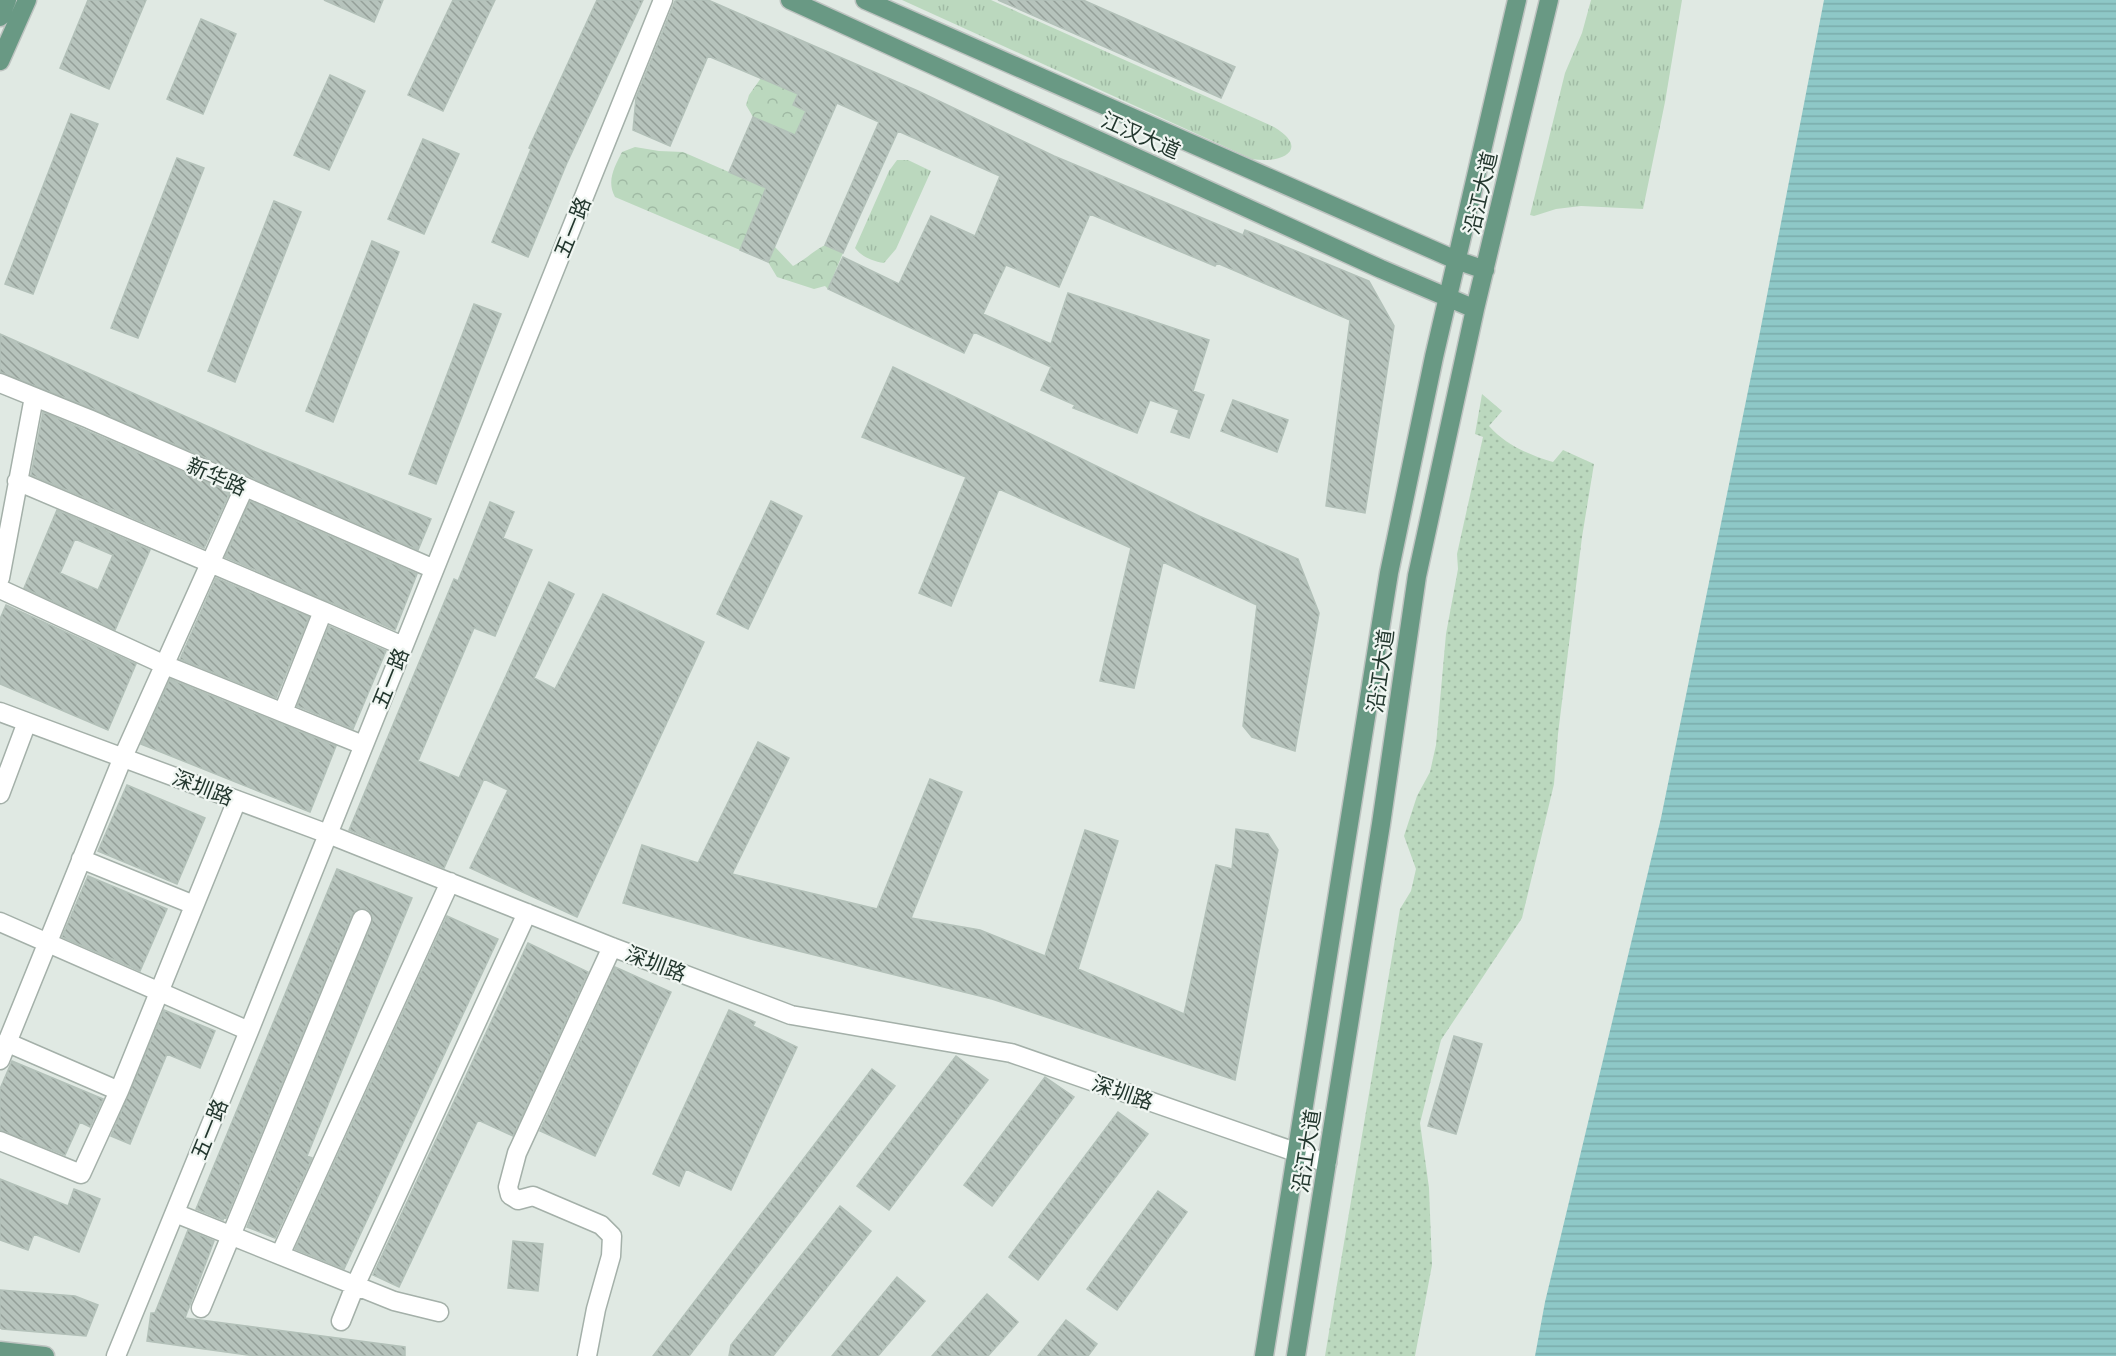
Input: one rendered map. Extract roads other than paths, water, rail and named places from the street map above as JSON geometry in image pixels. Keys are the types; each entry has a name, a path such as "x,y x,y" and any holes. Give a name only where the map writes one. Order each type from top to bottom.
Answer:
{"main road":[{"path":"0,16 7,0"},
{"path":"0,61 27,0"},
{"name":"江汉大道","path":"790,0 1448,299 1475,309"},
{"name":"江汉大道","path":"865,0 1456,260 1485,270"},
{"name":"沿江大道","path":"1264,1356 1389,573 1456,260 1517,0"},
{"name":"沿江大道","path":"1296,1356 1381,824 1417,576 1475,309 1549,0"},
{"path":"0,1351 45,1356"}],"street":[{"name":"五一路","path":"116,1356 663,0"},
{"name":"新华路","path":"0,383 434,569"},
{"path":"0,578 34,397"},
{"path":"17,481 403,646"},
{"path":"0,1060 123,757 244,488"},
{"path":"0,588 165,665 363,745"},
{"path":"283,712 323,611"},
{"name":"深圳路","path":"0,712 328,834 612,947 791,1015 1011,1053 1327,1163"},
{"path":"0,794 27,722"},
{"path":"0,1141 81,1173 119,1091 237,800"},
{"path":"81,859 195,905"},
{"path":"280,1256 450,882"},
{"path":"341,1321 527,913"},
{"path":"201,1308 362,919"},
{"path":"0,922 249,1031"},
{"path":"587,1356 596,1309 611,1256 612,1236 601,1225 534,1196 518,1200 510,1196 508,1187 517,1153 612,947"},
{"path":"6,1042 119,1091"},
{"path":"175,1213 394,1301 439,1312"}],"water":[{"path":"1824,0 2116,0 2116,1356 1535,1356 1545,1302 1661,818 1759,337"}]}
